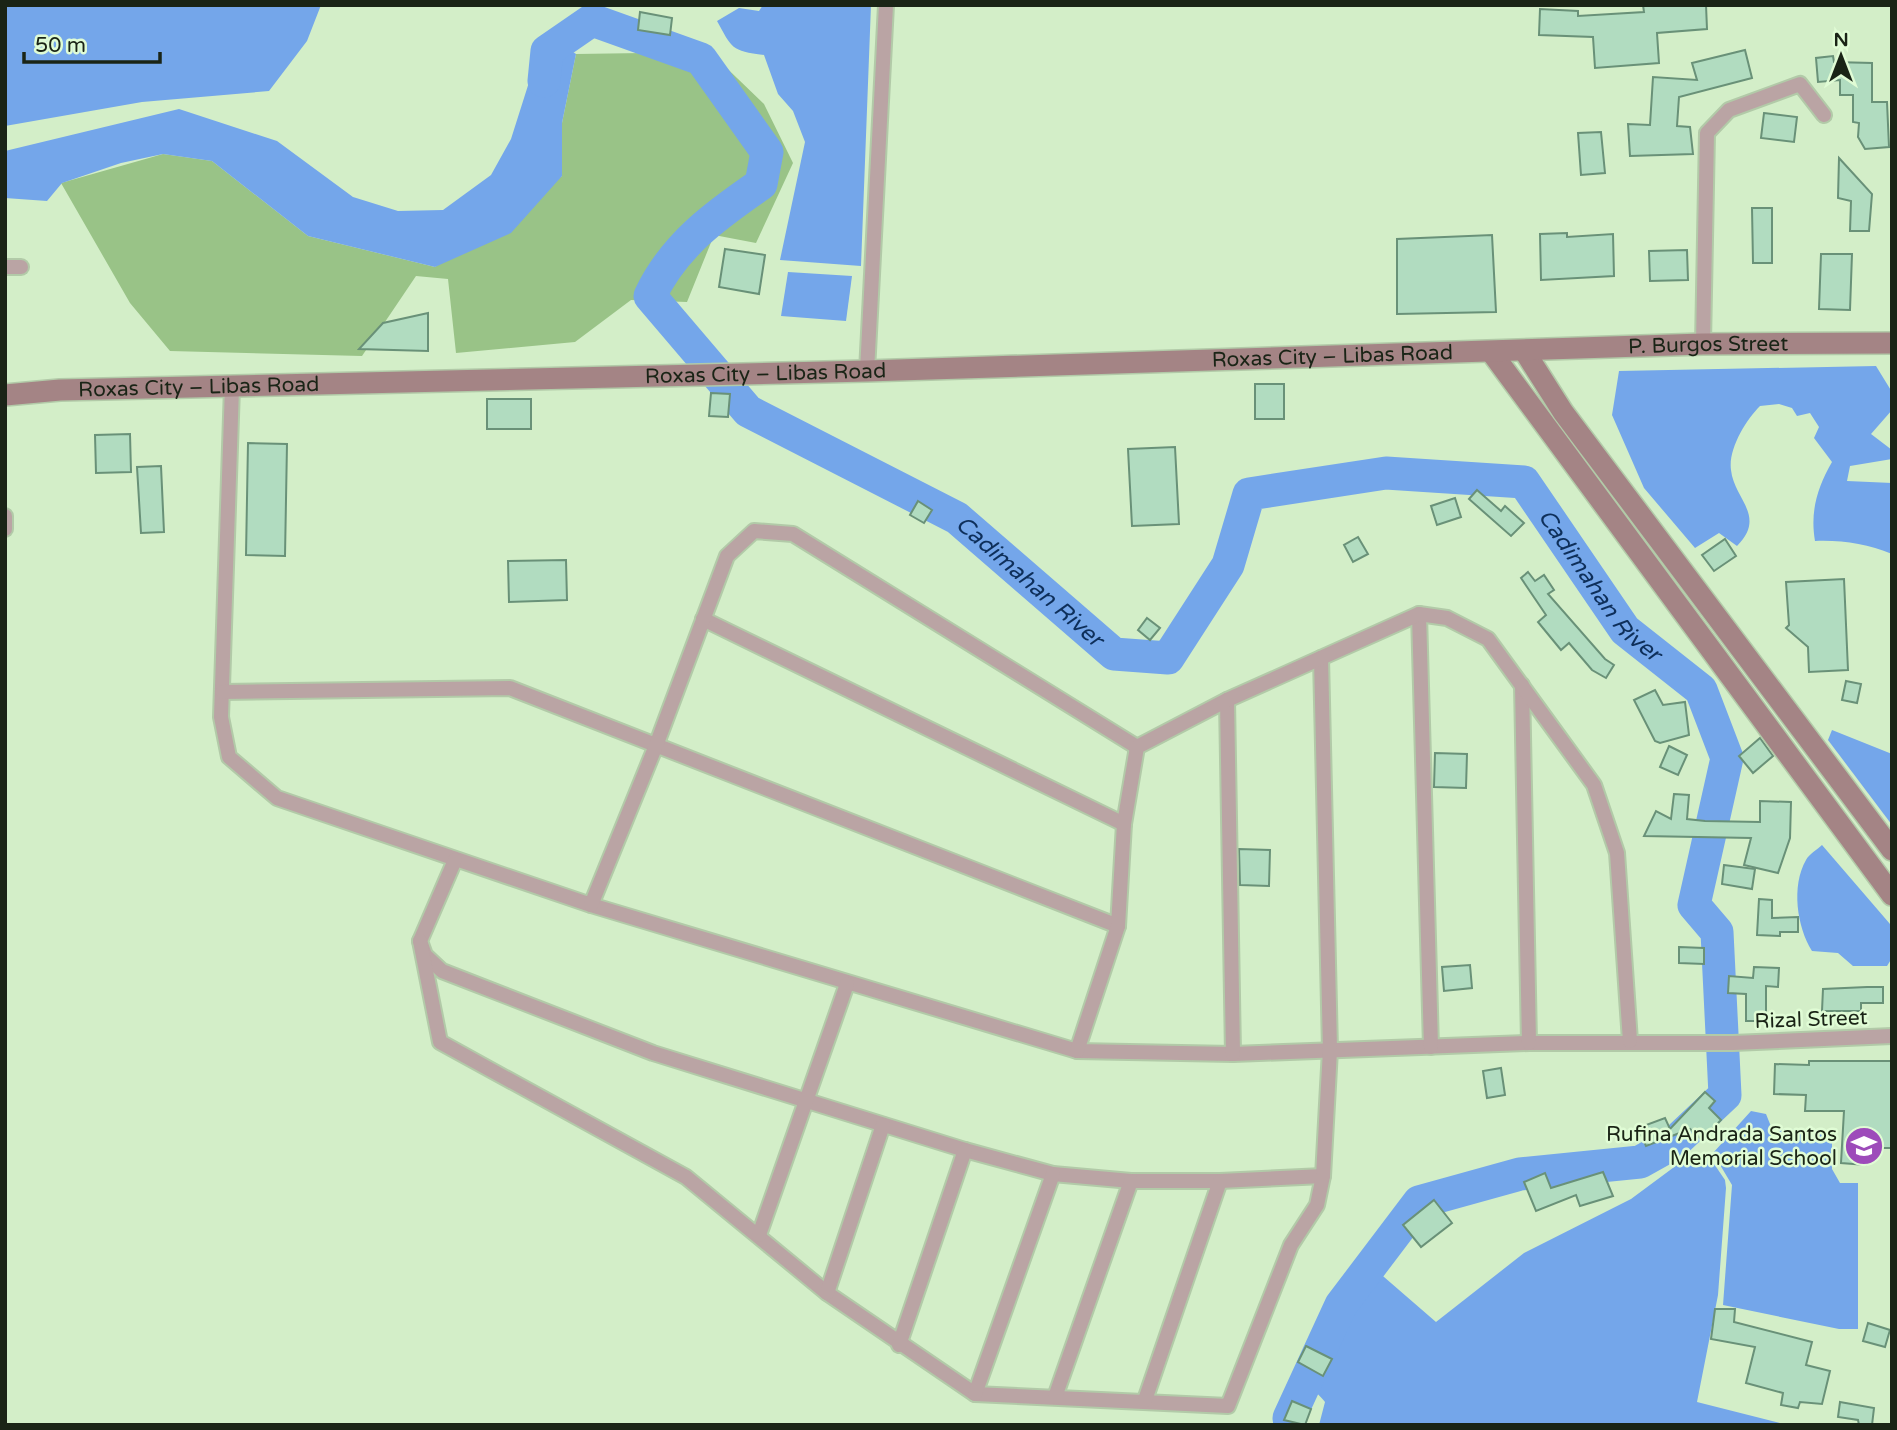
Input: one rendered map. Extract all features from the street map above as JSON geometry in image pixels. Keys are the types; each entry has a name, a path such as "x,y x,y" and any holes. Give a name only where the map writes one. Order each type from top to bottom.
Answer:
{"main road":[{"name":"P. Burgos Street","path":"1525,352 1703,345 1892,343"},
{"name":"Roxas City – Libas Road","path":"5,395 678,373 867,371 1525,352"},
{"path":"1525,352 1563,412 1892,850"},
{"path":"1492,353 1892,895"}],"street":[{"path":"867,371 886,5"},
{"path":"1703,345 1707,133 1729,110 1800,84 1824,115"},
{"path":"5,267 21,267"},
{"name":"Rizal Street","path":"232,387 221,717 229,757 277,798 591,905 1077,1051 1233,1054 1529,1043 1732,1043 1892,1036"},
{"path":"5,516 5,529"},
{"path":"591,905 657,743 727,556 754,531 793,534 1137,747"},
{"path":"1419,614 1431,1046"},
{"path":"1137,747 1227,700 1419,614 1447,618 1488,639 1594,785 1617,853 1630,1041"},
{"path":"703,619 1124,824"},
{"path":"455,860 420,941 440,1042 687,1177 827,1293 899,1345 975,1394 1228,1406 1291,1245 1317,1205 1323,1176 1330,1050 1321,658"},
{"path":"1522,685 1529,1043"},
{"path":"223,692 510,688 657,743 1118,926"},
{"path":"1227,700 1233,1054"},
{"path":"1077,1051 1118,926 1124,824 1137,747"},
{"path":"420,941 425,955 442,971 653,1053 965,1150 1052,1174 1131,1181 1220,1181 1323,1176"},
{"path":"759,1235 847,984"},
{"path":"827,1293 883,1125"},
{"path":"899,1345 965,1150"},
{"path":"975,1394 1052,1174"},
{"path":"1055,1397 1131,1181"},
{"path":"1145,1400 1220,1181"}],"green space":[{"path":"710,52 764,104 793,163 756,243 714,235 687,302 631,300 575,342 456,353 448,279 416,276 362,356 170,351 130,303 61,183 163,154 212,161 308,236 435,267 562,176 562,123 576,54"}],"water":[{"path":"5,5 321,5 307,41 269,91 142,102 5,126"},
{"path":"763,5 871,5 861,266 780,260 805,142 793,111 778,94 764,55 734,47 717,21 739,8 759,11"},
{"path":"549,36 576,54 562,123 562,176 511,233 435,267 308,236 212,161 163,154 121,163 62,183 47,201 5,198 5,151 179,109 277,141 353,197 398,211 443,210 491,175 511,139 531,76"},
{"path":"788,272 852,276 846,321 781,316"},
{"path":"1876,366 1892,392 1892,410 1871,434 1892,450 1892,459 1850,466 1847,481 1892,483 1892,554 1855,543 1815,541 1813,520 1816,500 1832,462 1814,438 1819,427 1810,413 1797,416 1792,408 1779,404 1760,406 1739,435 1732,453 1733,480 1749,516 1745,535 1737,546 1719,533 1695,548 1644,488 1612,415 1619,371"},
{"path":"1832,730 1892,754 1892,825 1828,740"},
{"path":"1822,845 1890,924 1892,958 1887,966 1853,966 1838,953 1812,951 1800,919 1798,882 1806,860"},
{"path":"1751,1111 1766,1114 1772,1129 1832,1131 1832,1169 1840,1183 1858,1183 1858,1329 1839,1329 1723,1305 1732,1185 1713,1153"},
{"path":"1708,1155 1725,1180 1726,1188 1718,1295 1697,1402 1788,1425 1319,1425 1325,1402 1312,1385 1311,1373 1315,1358 1331,1323 1369,1264 1436,1322 1524,1253 1631,1199 1685,1159"}],"building":[{"path":"1643,5 1706,5 1707,29 1657,33 1659,63 1595,68 1593,37 1539,35 1540,9 1578,11 1578,16 1644,12"},
{"path":"640,12 672,18 670,35 638,30"},
{"path":"1745,50 1752,78 1679,97 1677,126 1690,127 1693,154 1630,156 1628,124 1650,125 1653,77 1697,80 1692,63"},
{"path":"1833,56 1834,62 1872,63 1872,102 1887,102 1889,147 1865,149 1858,137 1859,123 1853,122 1853,95 1840,95 1840,80 1818,82 1816,58"},
{"path":"1764,113 1797,117 1794,142 1761,138"},
{"path":"1601,132 1605,173 1581,175 1578,133"},
{"path":"1839,158 1872,194 1869,231 1850,231 1851,201 1838,198"},
{"path":"1752,208 1772,208 1772,263 1753,263"},
{"path":"1567,233 1567,237 1613,234 1614,276 1541,280 1540,234"},
{"path":"1492,235 1496,312 1397,314 1397,239"},
{"path":"725,249 765,255 759,294 719,287"},
{"path":"1687,250 1688,280 1650,281 1649,251"},
{"path":"1821,254 1852,254 1850,310 1819,309"},
{"path":"428,313 428,351 359,349 383,323"},
{"path":"1255,384 1284,384 1284,419 1255,419"},
{"path":"711,393 730,394 728,417 709,416"},
{"path":"487,399 531,399 531,429 487,429"},
{"path":"130,434 131,472 96,473 95,435"},
{"path":"248,443 287,444 285,556 246,555"},
{"path":"1175,447 1179,524 1132,526 1128,449"},
{"path":"161,466 164,532 141,533 137,467"},
{"path":"1477,490 1501,511 1505,506 1524,523 1511,536 1469,499"},
{"path":"1455,498 1461,517 1437,525 1431,506"},
{"path":"918,501 932,510 924,523 910,515"},
{"path":"1358,537 1368,554 1353,562 1344,545"},
{"path":"1725,539 1736,556 1714,571 1702,555"},
{"path":"566,560 567,600 509,602 508,561"},
{"path":"1528,572 1535,581 1544,575 1554,590 1548,594 1605,659 1614,665 1606,678 1592,670 1569,643 1561,650 1538,622 1546,615 1521,578"},
{"path":"1844,579 1848,670 1809,672 1808,647 1786,628 1789,625 1786,582"},
{"path":"1147,618 1160,628 1150,640 1138,630"},
{"path":"1846,681 1861,684 1857,703 1842,700"},
{"path":"1655,690 1663,705 1685,702 1689,735 1660,743 1655,741 1634,700"},
{"path":"1760,738 1773,756 1753,773 1739,756"},
{"path":"1669,746 1687,755 1678,775 1660,767"},
{"path":"1435,753 1467,754 1466,788 1434,787"},
{"path":"1674,794 1689,795 1687,819 1705,821 1760,822 1760,801 1791,802 1790,838 1778,873 1744,865 1751,838 1644,836 1656,811 1671,819"},
{"path":"1239,849 1270,850 1269,886 1240,885"},
{"path":"1724,865 1755,869 1752,889 1722,884"},
{"path":"1759,899 1772,900 1772,918 1798,917 1798,932 1780,932 1780,936 1757,935"},
{"path":"1679,947 1704,948 1704,964 1679,963"},
{"path":"1470,965 1472,988 1444,991 1442,967"},
{"path":"1754,967 1779,968 1778,987 1766,986 1766,1021 1746,1021 1746,994 1728,993 1729,976 1753,978"},
{"path":"1883,987 1883,1003 1861,1003 1861,1011 1822,1011 1823,989"},
{"path":"1809,1061 1892,1061 1892,1148 1867,1148 1866,1165 1841,1163 1844,1111 1805,1111 1806,1095 1774,1094 1775,1064 1809,1065"},
{"path":"1501,1068 1505,1095 1487,1098 1483,1071"},
{"path":"1705,1092 1715,1101 1709,1108 1721,1120 1702,1140 1690,1129 1646,1146 1638,1128 1665,1118 1670,1129"},
{"path":"1603,1172 1613,1196 1580,1206 1576,1195 1536,1211 1524,1182 1545,1173 1551,1188"},
{"path":"1434,1200 1452,1223 1421,1247 1403,1225"},
{"path":"1715,1309 1735,1309 1734,1322 1812,1342 1806,1365 1830,1371 1822,1404 1800,1402 1798,1408 1781,1405 1783,1393 1746,1383 1755,1347 1711,1339"},
{"path":"1868,1323 1890,1330 1885,1347 1863,1341"},
{"path":"1306,1346 1332,1359 1323,1376 1298,1362"},
{"path":"1292,1401 1311,1409 1305,1425 1284,1420"},
{"path":"1840,1402 1874,1408 1872,1425 1859,1425 1858,1420 1838,1417"}],"waterway":[{"name":"Cadimahan River","path":"544,81 547,51 592,20 701,59 767,152 761,184 728,207 684,246 671,261 650,296 748,411 957,518 1114,654 1168,658 1228,565 1249,494 1386,473 1524,482 1625,630 1701,690 1727,758 1694,905 1717,932 1725,1095 1674,1143 1640,1162 1520,1174 1419,1202 1341,1305 1289,1418 1290,1425"}],"place":[{"name":"Rufina Andrada Santos Memorial School","path":"1864,1146"}]}
